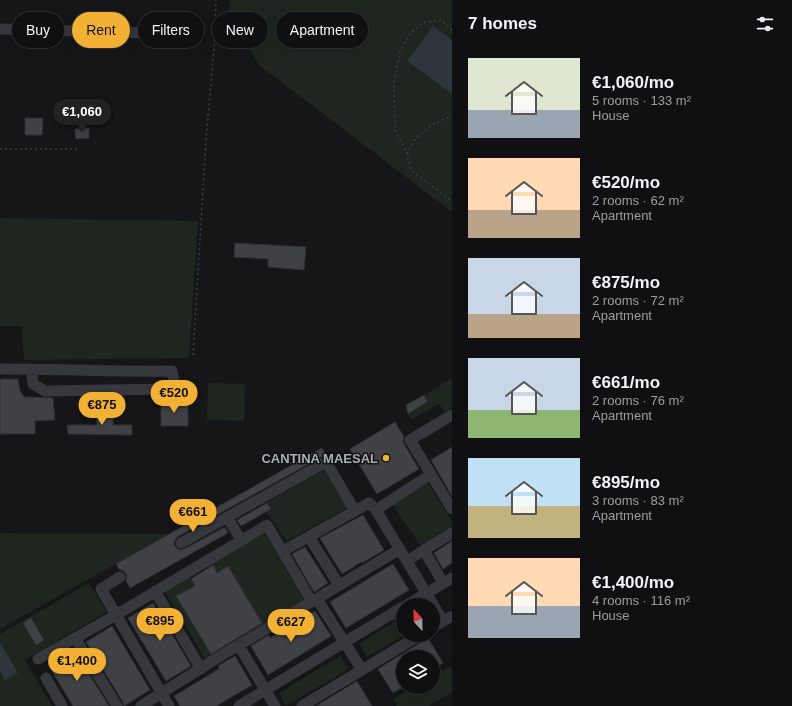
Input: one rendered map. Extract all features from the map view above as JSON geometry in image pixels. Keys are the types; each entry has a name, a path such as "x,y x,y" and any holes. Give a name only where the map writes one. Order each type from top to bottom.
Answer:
{"street":[{"path":"0,29 138,33"},
{"path":"0,369 31,369 129,371 172,371 174,381 169,389 45,391 33,384 31,369"},
{"path":"452,415 410,440 452,510"},
{"path":"181,543 326,462 355,511"},
{"path":"376,510 431,474"},
{"path":"283,551 369,503 376,510 427,593 448,619"},
{"path":"227,517 241,540"},
{"path":"38,659 116,615 267,525 362,670"},
{"path":"407,561 452,533"},
{"path":"309,537 339,585"},
{"path":"141,706 400,549"},
{"path":"419,598 448,581 424,550"},
{"path":"120,577 101,589 169,706"},
{"path":"154,592 201,669"},
{"path":"239,706 396,612"},
{"path":"75,638 117,706"},
{"path":"302,706 408,642"},
{"path":"239,646 275,706"},
{"path":"46,678 62,706"}],"path":[{"path":"193,355 206,139 214,50 216,0"},
{"path":"452,30 440,20 422,23 409,35 400,51 394,83 395,130 407,154 410,170 452,201"},
{"path":"407,154 416,138 433,124 452,116"},
{"path":"0,149 77,149"}],"shaded area":[{"path":"230,0 452,0 452,212 259,65 249,48 268,48 268,12 229,12"},
{"path":"433,26 452,40 452,94 407,61"},
{"path":"0,218 198,221 189,358 24,360 22,326 0,326"},
{"path":"452,378 452,407 445,412 439,404 412,419 408,414 427,402 424,395"},
{"path":"208,383 245,384 244,421 207,420"},
{"path":"324,470 347,508 287,541 266,512 271,509 267,502"},
{"path":"428,483 452,521 452,526 420,545 393,505"},
{"path":"264,532 304,600 205,659 165,592 190,577 193,583 216,570 212,564"},
{"path":"0,533 169,534 0,629"},
{"path":"89,583 107,612 25,660 52,706 0,706 0,634"},
{"path":"396,620 396,640 367,657 359,644"},
{"path":"1,644 18,673 5,680 0,671"},
{"path":"340,656 349,669 286,706 279,693"},
{"path":"450,666 452,669 452,692 429,706 397,706 393,699 402,694 440,694 440,672"}],"building":[{"path":"25,118 43,118 42,135 25,135"},
{"path":"89,128 89,138 76,139 75,129"},
{"path":"235,243 306,247 304,270 268,267 268,259 234,257"},
{"path":"0,379 18,379 20,391 24,397 53,398 55,420 35,421 35,434 0,434"},
{"path":"424,395 427,402 408,414 406,405"},
{"path":"161,401 188,402 188,426 161,426"},
{"path":"97,408 113,408 113,425 132,425 132,435 68,434 67,425 97,425"},
{"name":"CANTINA MAESAL","path":"395,422 404,437 404,444 419,469 377,494 350,449"},
{"path":"452,447 452,496 431,460"},
{"path":"322,448 326,455 177,537 174,543 178,549 181,550 225,527 228,533 130,588 126,581 126,574 124,571 120,570 116,564"},
{"path":"267,503 271,509 241,526 237,520"},
{"path":"363,515 384,550 342,574 320,538"},
{"path":"452,541 452,563 443,569 434,553"},
{"path":"305,547 328,583 314,592 292,554"},
{"path":"393,564 409,590 346,628 330,602"},
{"path":"213,565 217,573 228,566 262,623 211,654 176,596 195,586 191,579"},
{"path":"153,603 191,666 166,681 128,618"},
{"path":"315,611 331,636 268,675 251,646 269,635 270,638"},
{"path":"31,618 44,640 36,645 23,623"},
{"path":"112,626 150,690 124,706 86,642"},
{"path":"422,642 430,642 435,650 409,650"},
{"path":"74,650 109,706 73,706 48,665"},
{"path":"235,656 252,685 216,706 180,706 174,696 219,669 218,666"},
{"path":"396,658 396,691 393,693 378,669"},
{"path":"440,658 443,663 440,665"},
{"path":"357,681 372,706 316,706"}],"place":[{"name":"CANTINA MAESAL","path":"386,458"}]}
